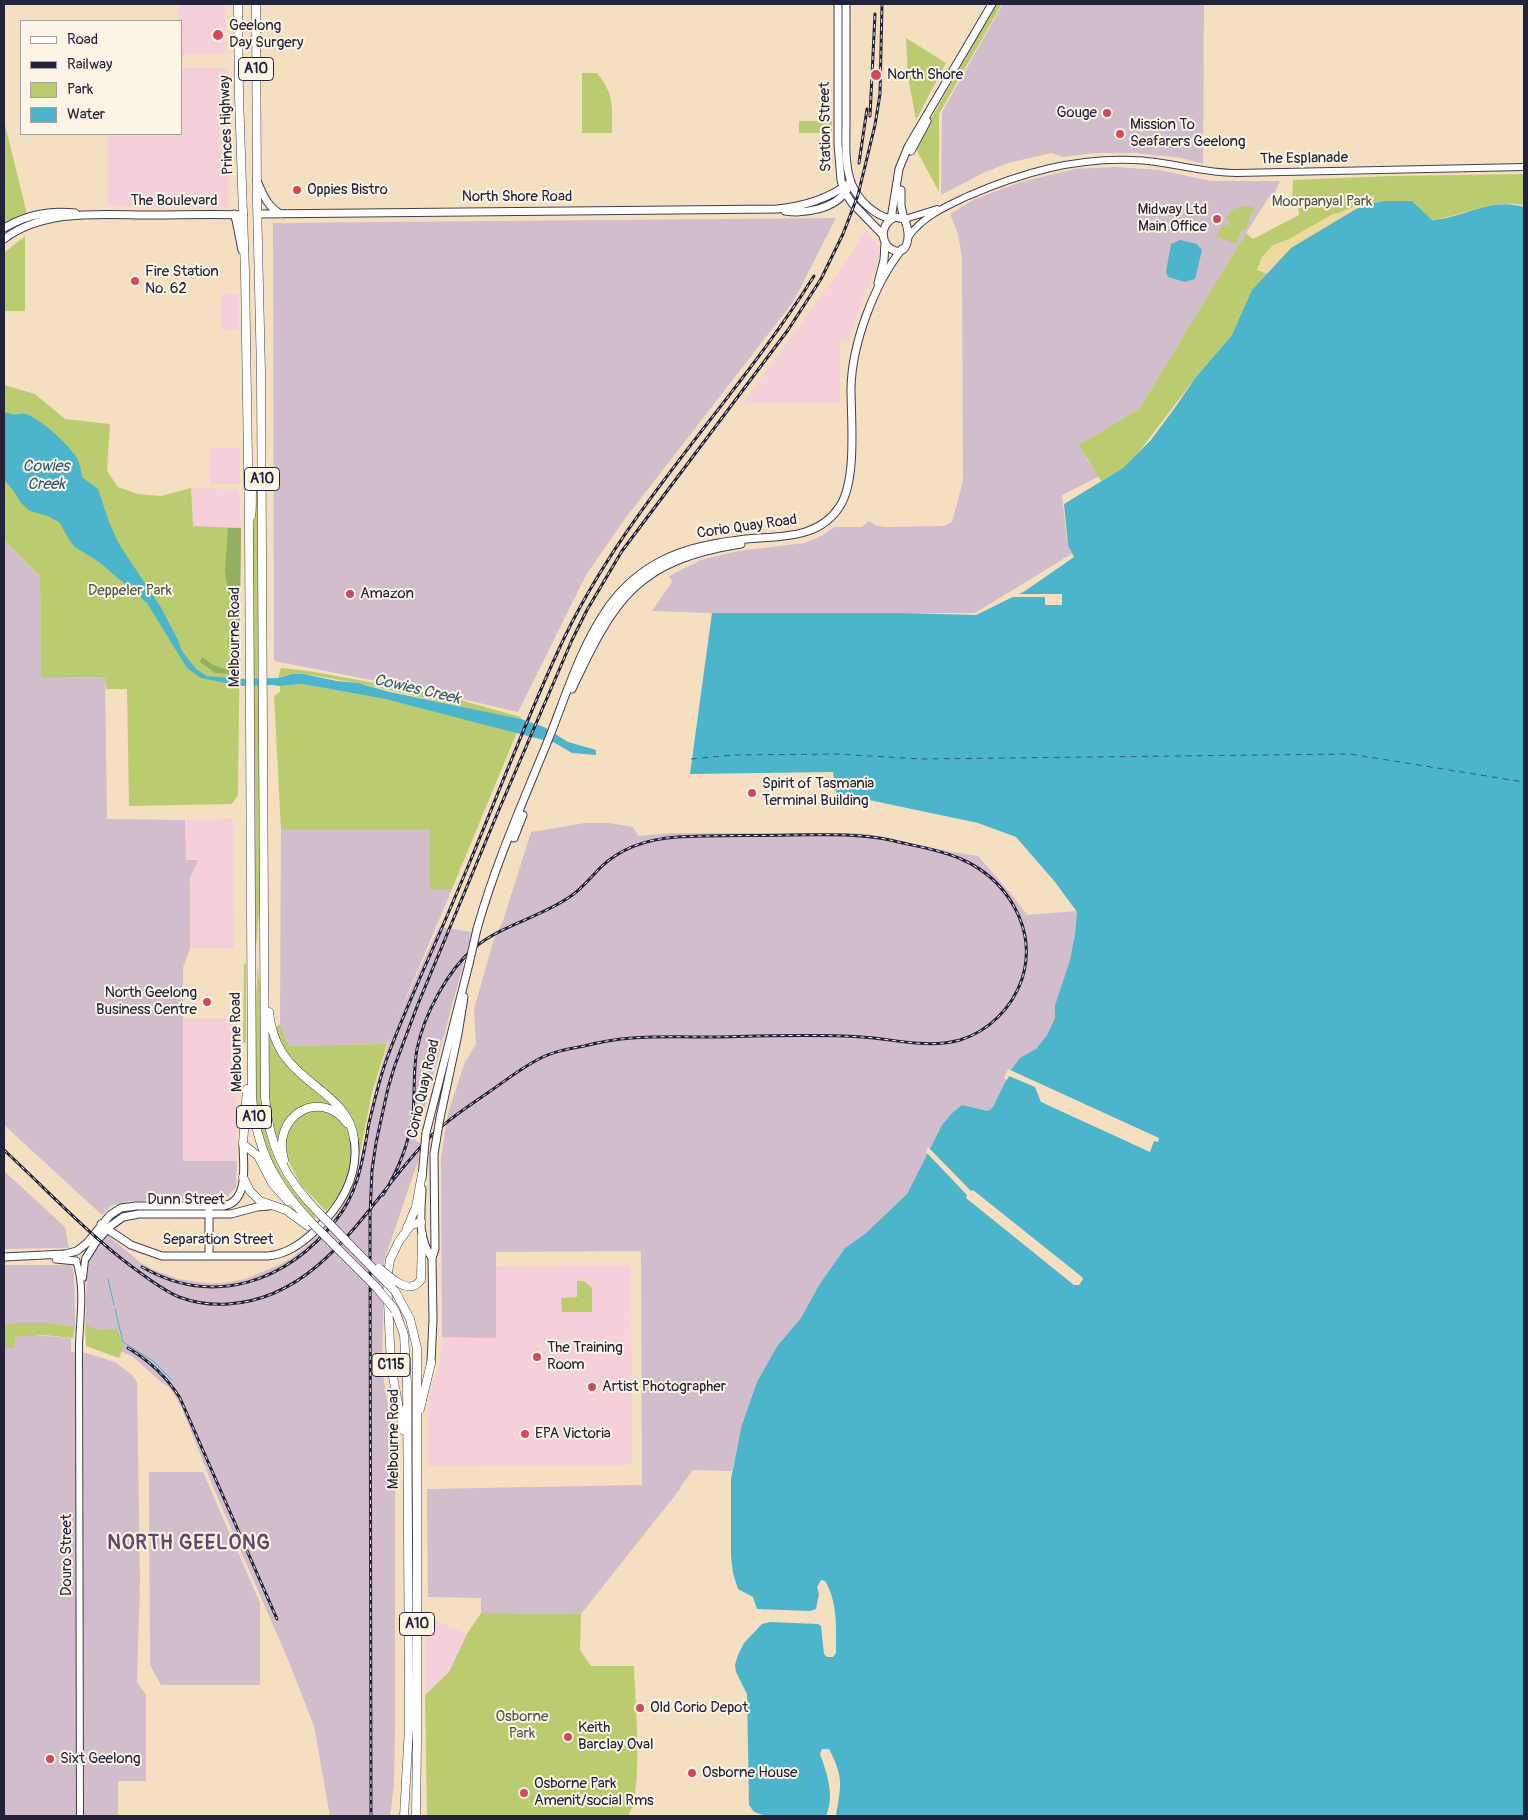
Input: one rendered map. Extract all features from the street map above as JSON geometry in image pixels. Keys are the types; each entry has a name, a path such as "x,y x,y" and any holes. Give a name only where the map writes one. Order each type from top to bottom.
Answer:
{"highway":[{"name":"Princes Highway","path":"238,4 243,215"},
{"name":"Princes Highway","path":"256,4 258,214"},
{"name":"The Boulevard","path":"243,215 258,214"},
{"name":"Melbourne Road","path":"258,214 262,473 265,1097 268,1122 276,1153 292,1183 395,1291 407,1310 415,1338 417,1424 416,1816"},
{"name":"Melbourne Road","path":"243,215 248,525 252,1108 262,1151 276,1179 310,1224 342,1252 383,1294 394,1310 401,1326 405,1344 409,1709 404,1816"},
{"path":"248,525 253,507 254,481 262,473"},
{"path":"250,954 264,954"},
{"path":"264,980 271,1026 279,1048 290,1064 342,1110 351,1125 354,1139"},
{"path":"251,1065 243,1144 258,1156 280,1194 303,1213"},
{"path":"292,1183 283,1158 281,1142 285,1127 294,1115 309,1108 321,1108 332,1111 345,1122 354,1139"},
{"name":"C115","path":"407,1457 392,1372 387,1291 390,1260 416,1207 422,1174"},
{"path":"243,1177 254,1197 270,1206 286,1210 310,1224"},
{"path":"405,1232 414,1224 422,1222"},
{"name":"C115","path":"358,1252 395,1280 409,1287 415,1285 420,1280 422,1235"},
{"name":"C115","path":"417,1424 431,1363"},
{"path":"407,1475 417,1475"}],"main road":[{"name":"Station Street","path":"838,4 838,144 844,190"},
{"name":"Station Street","path":"846,4 846,145 851,182 856,192 873,212 891,219"},
{"path":"891,219 898,174 903,158 919,127 992,4"},
{"path":"909,236 909,228 900,198 902,173 933,106"},
{"path":"257,179 266,202 281,214"},
{"name":"North Shore Road","path":"258,214 777,210 793,212 816,209 839,199 851,182"},
{"path":"844,190 855,205 883,235"},
{"name":"The Boulevard","path":"4,228 43,213 63,212 91,215"},
{"path":"234,214 245,265"},
{"name":"The Boulevard","path":"5,237 39,221 91,215 243,215"},
{"path":"883,235 885,225 891,219 899,217 905,219"},
{"name":"C115","path":"883,235 885,244"},
{"name":"C115","path":"902,249 907,244 909,236"},
{"path":"885,244 893,250 902,249"},
{"name":"Corio Quay Road","path":"874,298 884,260 885,244"},
{"name":"Corio Quay Road","path":"432,1258 425,1248 422,1235 422,1174 426,1133 434,1097 490,885 522,809 578,664 595,629 614,600 627,585 647,573 704,552 746,543 812,535 841,512 849,495 853,471 853,361 862,327 874,298 892,263 902,249"},
{"name":"Corio Quay Road","path":"431,1363 433,1319 432,1258 435,1249 434,1154 462,1012 469,964"},
{"name":"Separation Street","path":"104,1226 131,1245 162,1256 273,1255 285,1252 304,1241 333,1212 342,1200 354,1166 354,1139"},
{"path":"243,1144 243,1177"},
{"name":"Dunn Street","path":"119,1209 136,1206 227,1206 233,1203 241,1191 243,1177"},
{"path":"209,1206 209,1256"},
{"name":"Dunn Street","path":"104,1226 123,1217 139,1214 235,1213 257,1207 270,1206"},
{"path":"7,1257 23,1260 82,1262 86,1259 110,1215 119,1209 123,1217"},
{"path":"422,1222 434,1221"},
{"path":"76,1261 74,1256 77,1251 104,1226"},
{"path":"7,1257 65,1254 82,1250 85,1252 86,1259"}],"street":[{"name":"The Esplanade","path":"905,219 944,208 1012,178 1057,166 1096,160 1150,161 1208,171 1236,173 1524,167"},
{"name":"The Esplanade","path":"909,236 920,223 944,208"},
{"name":"Douro Street","path":"80,1816 79,1344 81,1294 86,1259"},
{"name":"Douro Street","path":"76,1261 81,1294"}],"shaded area":[{"path":"178,4 225,4 225,54 182,55 182,20 179,20"},
{"path":"1003,4 1204,4 1203,164 1182,158 1137,153 1095,153 1063,157 1051,153 1008,163 985,172 941,195 942,112"},
{"path":"182,68 227,68 228,208 108,206 108,135 182,135"},
{"path":"1115,167 1159,170 1211,181 1280,181 1275,192 1269,197 1246,233 1139,409 1084,442 1087,460 1100,476 1062,495 1067,542 1073,553 975,613 712,613 652,611 672,582 669,576 701,560 738,551 805,543 823,535 834,527 862,527 869,521 884,527 944,526 952,522 963,481 962,258 958,234 950,214 975,199 1021,182 1075,169"},
{"path":"836,218 793,302 624,520 586,575 518,712 428,691 274,661 273,223"},
{"path":"866,230 879,247 878,262 847,342 840,340 840,403 743,403 840,270"},
{"path":"221,294 239,294 239,330 221,330"},
{"path":"210,448 240,448 240,484 210,484"},
{"path":"191,488 239,489 241,528 192,527"},
{"path":"4,540 40,576 41,678 105,677 107,819 185,820 186,860 198,860 190,878 190,948 183,968 183,1161 237,1161 236,1187 224,1200 131,1201 110,1206 102,1215 4,1125"},
{"path":"233,819 234,948 190,948 191,878 198,860 186,860 186,820"},
{"path":"585,823 609,823 633,827 638,836 673,833 869,834 978,856 1027,915 1077,911 1075,934 1070,960 1055,1005 1055,1018 1047,1035 1036,1049 1011,1070 993,1107 988,1111 962,1105 952,1113 942,1125 907,1194 866,1233 845,1248 819,1285 801,1318 778,1345 741,1428 732,1471 693,1470 581,1614 481,1613 481,1598 428,1597 427,1489 642,1485 641,1251 496,1252 496,1338 442,1337 441,1158 448,1113 465,1062 476,1044 474,1009 494,939 503,921 531,832"},
{"path":"281,829 431,829 430,889 452,889 397,1019 439,927 472,932 420,1124 416,1141 421,1143 418,1161 384,1261 382,1370 393,1434 395,1475 395,1727 394,1786 390,1816 330,1816 314,1726 181,1406 170,1388 132,1356 85,1337 87,1267 93,1251 106,1234 141,1263 178,1279 206,1283 224,1283 245,1279 279,1265 294,1256 312,1241 335,1217 354,1185 376,1085 390,1038 387,1044 287,1046 280,1024"},
{"path":"183,1019 235,1019 237,1161 183,1161"},
{"path":"4,1171 65,1227 69,1248 4,1249"},
{"path":"4,1265 71,1265 74,1272 75,1327 50,1323 14,1323 4,1325"},
{"path":"628,1265 631,1268 632,1463 627,1465 428,1466 428,1397 440,1361 442,1337 496,1337 496,1267"},
{"path":"32,1335 71,1338 71,1352 86,1353 115,1362 132,1375 137,1382 140,1581 137,1682 146,1695 146,1781 118,1781 118,1816 4,1816 4,1348 14,1348 14,1337"},
{"path":"149,1472 203,1472 260,1603 260,1685 161,1685 150,1665"},
{"path":"425,1618 432,1619 467,1634 449,1672 425,1695"}],"green space":[{"path":"996,4 1002,4 939,114 939,192 915,147"},
{"path":"906,38 946,63 916,120 908,77"},
{"path":"582,73 597,73 607,88 611,101 612,133 582,133"},
{"path":"4,121 27,214 6,224 4,224"},
{"path":"799,121 832,121 832,133 799,133"},
{"name":"Moorpanyal Park","path":"1524,174 1524,205 1500,204 1431,220 1412,201 1384,201 1370,204 1333,222 1291,248 1255,287 1232,335 1196,377 1138,453 1123,468 1101,481 1079,445 1139,409 1246,233 1253,239 1299,215 1298,203 1292,203 1293,180"},
{"path":"1244,206 1253,207 1255,210 1250,215 1247,228 1241,230 1236,244 1216,236 1223,224 1227,226 1230,221 1226,219 1232,210"},
{"path":"25,236 25,311 4,311 4,253"},
{"name":"Deppeler Park","path":"4,385 35,394 65,419 110,424 107,471 118,487 138,494 161,496 191,488 193,526 241,528 238,795 232,804 129,806 127,689 106,689 105,677 41,678 40,576 4,540"},
{"path":"258,479 260,900 256,948 253,550 255,486"},
{"path":"228,528 241,528 239,674 215,673 200,662 202,657 213,665 225,669 232,659 228,642 232,615 225,571"},
{"path":"281,668 309,671 446,696 521,717 521,719 358,683 317,676 296,674 278,678"},
{"path":"302,684 385,699 517,732 452,889 430,889 430,829 281,829 274,696 280,692 280,686"},
{"path":"244,963 246,964 246,1043 243,1043"},
{"path":"257,964 260,984 262,1102 267,1136 274,1158 282,1174 316,1217 315,1219 294,1198 278,1176 267,1152 260,1127 256,1100 254,1045"},
{"path":"280,1024 288,1046 387,1044 372,1093 360,1153 353,1158 343,1190 326,1211 301,1185 276,1137 269,1099 269,1032"},
{"path":"577,1281 584,1281 592,1288 592,1312 562,1312 561,1298 577,1297"},
{"path":"14,1323 50,1323 75,1327 73,1338 43,1335 15,1337 14,1348 4,1348 4,1325"},
{"path":"86,1325 97,1330 117,1329 124,1346 119,1358 86,1346"},
{"name":"Osborne Park","path":"481,1613 581,1614 580,1650 591,1666 634,1666 637,1767 633,1805 628,1816 427,1816 425,1695 449,1672 467,1634"}],"sand":[{"path":"1364,202 1370,204 1333,222 1291,248 1267,274 1257,270 1262,257 1273,245 1289,239 1333,214"}],"water":[{"path":"1384,201 1412,201 1432,220 1455,216 1488,206 1511,205 1524,207 1524,1816 836,1816 840,1782 837,1767 829,1749 822,1749 820,1754 830,1793 829,1808 826,1816 766,1816 754,1812 749,1805 747,1694 736,1672 735,1665 744,1643 762,1624 770,1622 818,1624 821,1626 824,1654 827,1657 833,1657 836,1653 834,1607 825,1581 821,1580 817,1587 819,1594 816,1609 810,1611 757,1609 753,1597 738,1589 733,1573 731,1556 731,1479 741,1428 757,1382 778,1345 801,1318 819,1285 845,1248 866,1233 907,1194 942,1125 952,1113 962,1105 988,1111 993,1107 1011,1070 1020,1058 1036,1049 1047,1035 1055,1018 1055,1005 1070,960 1077,912 1055,882 1016,837 978,823 836,793 833,772 690,774 712,613 976,615 1025,591 1074,557 1068,545 1064,504 1123,468 1151,440 1196,377 1232,335 1252,290 1291,248 1356,209"},
{"path":"1180,240 1197,244 1202,250 1195,279 1185,282 1168,277 1166,272 1171,244"},
{"name":"Cowies Creek","path":"4,412 24,414 39,421 73,452 78,460 82,477 98,489 119,544 160,606 182,651 196,669 207,676 240,679 278,678 292,674 303,674 358,683 390,692 521,719 544,727 568,742 596,750 596,755 572,753 555,743 385,699 302,684 241,686 201,678 187,668 147,603 99,562 75,547 60,523 48,516 30,511 21,503 4,480"}],"pier":[{"path":"1013,594 1062,594 1062,605 1045,605 1045,597 1007,597"},
{"path":"1008,1069 1159,1138 1158,1142 1154,1141 1150,1152 1041,1102 1035,1087 1009,1076 1007,1080 1004,1078"},
{"path":"928,1147 971,1191 973,1190 1082,1277 1083,1279 1079,1285 1074,1285 966,1198 967,1195 926,1152"}],"waterway":[{"path":"108,1279 114,1305"},
{"path":"115,1309 123,1342 153,1361 172,1380"}],"ferry route":[{"path":"691,759 733,755 836,754 921,759 1350,754 1524,782"}],"railway":[{"path":"371,1816 370,1215 372,1170 388,1088 418,1004 498,812 572,640 587,610 622,551 788,330 821,279 843,234 858,195 875,125 880,94 882,4"},
{"path":"870,116 875,14"},
{"path":"859,163 867,109"},
{"path":"142,1267 169,1279 196,1286 222,1286 248,1282 272,1273 295,1259 317,1242 344,1209 359,1174 369,1123 390,1049 559,649 585,599 614,550 646,504 783,323 814,276"},
{"path":"4,1150 114,1253 166,1291 185,1299 210,1304 228,1304 262,1298 292,1284 319,1265 343,1241 387,1188 408,1161 444,1124 519,1071 548,1055 602,1042 642,1037 825,1036 862,1037 936,1044 960,1040 981,1031 1006,1009 1018,990 1022,979 1026,960 1026,942 1022,924 1015,908 992,879 961,859 935,850 878,838 853,835 677,837 646,842 627,849 609,860 573,895 545,911 496,933 474,948 446,981 431,1008 420,1036 416,1057 413,1114 409,1136 394,1176 389,1185 383,1195"},
{"path":"128,1348 157,1370 180,1398 277,1619"}],"place":[{"name":"Geelong Day Surgery","path":"218,35"},
{"name":"North Shore","path":"876,75"},
{"name":"Gouge","path":"1107,113"},
{"name":"Mission To Seafarers Geelong","path":"1120,134"},
{"name":"Oppies Bistro","path":"297,190"},
{"name":"Midway Ltd Main Office","path":"1217,219"},
{"name":"Fire Station No. 62","path":"135,281"},
{"name":"Amazon","path":"350,594"},
{"name":"Spirit of Tasmania Terminal Building","path":"752,793"},
{"name":"North Geelong Business Centre","path":"207,1002"},
{"name":"The Training Room","path":"537,1357"},
{"name":"Artist Photographer","path":"592,1387"},
{"name":"EPA Victoria","path":"525,1434"},
{"name":"Old Corio Depot","path":"640,1708"},
{"name":"Keith Barclay Oval","path":"568,1737"},
{"name":"Sixt Geelong","path":"50,1759"},
{"name":"Osborne House","path":"692,1773"},
{"name":"Osborne Park Amenit/social Rms","path":"524,1793"}],"district":[{"name":"NORTH GEELONG","path":"189,1544"}]}
